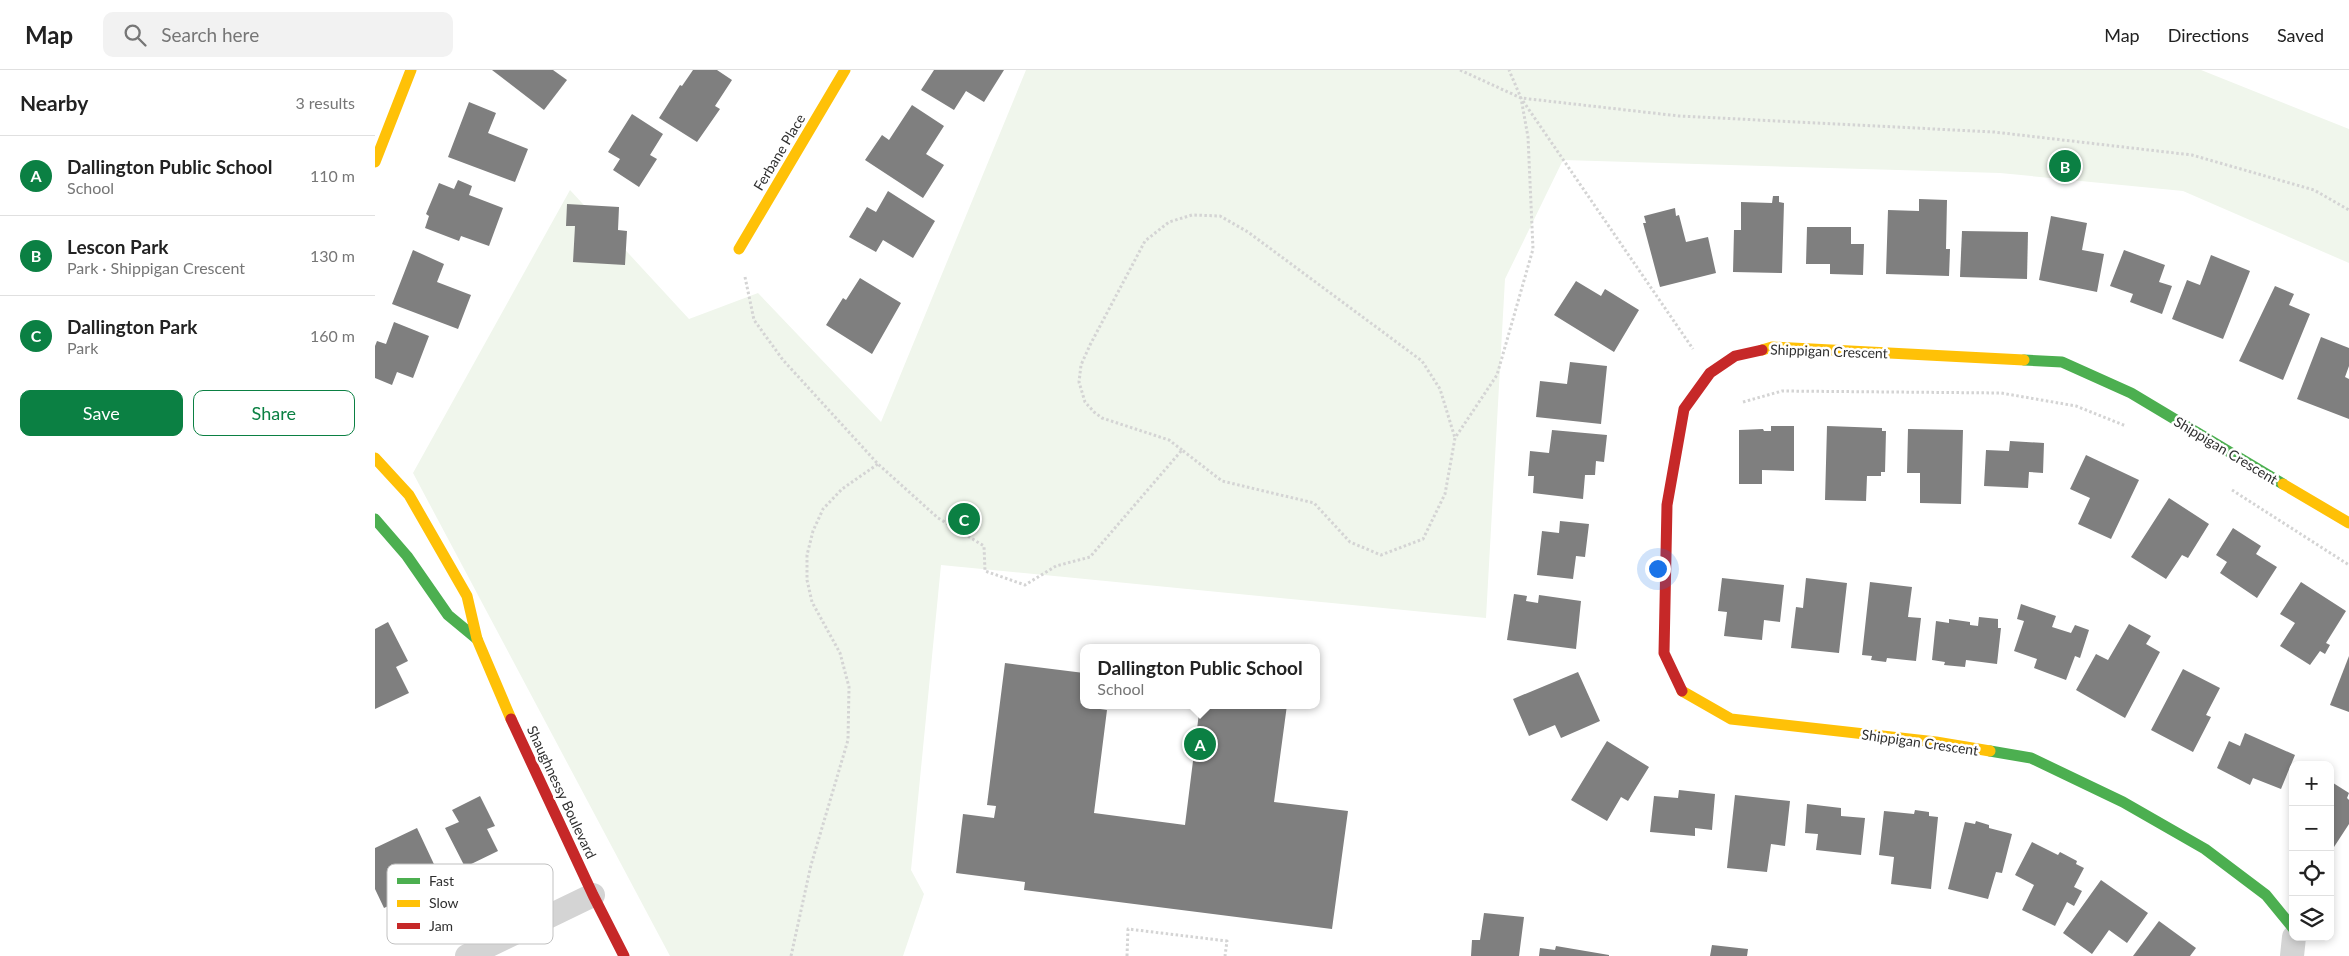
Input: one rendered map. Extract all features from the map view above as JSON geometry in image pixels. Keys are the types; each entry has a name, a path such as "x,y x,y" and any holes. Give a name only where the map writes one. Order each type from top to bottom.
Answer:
{"street":[{"path":"375,162 411,70"},
{"name":"Ferbane Place","path":"739,249 845,70"},
{"name":"Shippigan Crescent","path":"2289,923 2266,895 2205,849 2123,802 2031,758 1936,742 1731,719 1683,693 1664,653 1667,504 1684,410 1710,373 1735,356 1772,347 2062,362 2131,393 2349,523"},
{"name":"Shaughnessy Boulevard","path":"375,458 409,495 467,596 477,639 593,895 624,956"},
{"name":"Shaughnessy Boulevard","path":"375,519 407,556 447,615 477,639"},
{"path":"553,914 593,895"},
{"path":"2292,956 2293,941"},
{"path":"467,956 492,944"}],"path":[{"path":"1460,70 1521,98 1679,116 1994,132 2192,155 2314,190 2349,210"},
{"path":"1509,70 1521,98 1710,373"},
{"path":"1455,438 1440,388 1422,361 1248,232 1220,216 1191,215 1169,222 1145,241 1090,345 1081,366 1079,382 1085,402 1102,418 1169,440 1221,481 1314,503 1350,542 1381,555 1423,540 1445,494 1455,438 1497,375 1533,249 1528,137 1521,98"},
{"path":"739,249 754,320 783,360 878,464 938,518 984,546 985,571 1025,585 1056,566 1090,557 1182,450"},
{"path":"1743,402 1782,391 2001,393 2077,406 2129,427"},
{"path":"791,956 811,865 847,740 849,687 839,653 812,602 807,580 807,555 813,531 823,509 842,489 878,464"},
{"path":"2228,487 2349,565"},
{"path":"1127,956 1128,929 1227,940 1225,956"}],"shaded area":[{"path":"1026,70 2201,70 2349,129 2349,263 2183,191 2000,173 1563,160 1505,279 1486,618 941,565 911,870 924,894 903,956 670,956 413,473 570,190 689,319 758,293 881,422"}],"building":[{"path":"492,70 553,70 567,80 544,110"},
{"path":"693,70 717,70 732,80 715,106 720,109 697,142 659,118 680,85 682,86"},
{"path":"934,70 1004,70 984,102 966,91 954,110 921,90"},
{"path":"469,102 496,113 488,133 528,149 515,182 448,157"},
{"path":"912,105 944,126 926,154 944,165 923,198 865,160 882,135 889,140"},
{"path":"632,114 663,134 650,155 657,159 639,187 613,170 620,159 608,152"},
{"path":"458,180 472,186 469,195 503,208 489,246 461,236 459,241 425,228 429,216 426,214 439,183 454,189"},
{"path":"888,191 935,221 913,258 883,240 876,252 849,237 867,207 876,212"},
{"path":"1773,196 1779,196 1779,202 1784,203 1782,273 1733,272 1734,230 1741,230 1741,202 1772,203"},
{"path":"1919,199 1947,200 1946,249 1950,249 1949,276 1886,274 1888,210 1919,211"},
{"path":"567,204 619,207 618,230 627,231 625,265 573,262 575,226 566,226"},
{"path":"1675,208 1676,216 1679,215 1686,242 1708,237 1716,273 1660,287 1643,223 1646,223 1644,216"},
{"path":"2051,216 2087,223 2082,250 2104,254 2097,292 2039,280"},
{"path":"1807,227 1851,227 1851,244 1864,244 1863,275 1830,274 1830,264 1806,264"},
{"path":"1962,231 2028,232 2027,279 1960,277"},
{"path":"413,250 444,264 437,282 471,295 458,329 392,304"},
{"path":"2124,250 2165,265 2159,282 2172,286 2162,314 2130,302 2133,294 2110,286"},
{"path":"2211,255 2250,271 2223,339 2172,319 2187,280 2200,285"},
{"path":"860,278 901,303 872,354 826,325 843,298 846,300"},
{"path":"1576,281 1601,296 1605,289 1639,310 1614,352 1554,315"},
{"path":"2275,286 2294,294 2289,305 2310,314 2283,380 2239,361"},
{"path":"394,322 429,336 413,378 397,372 392,385 375,378 375,346 377,341 386,344"},
{"path":"2321,337 2349,348 2349,366 2345,377 2349,379 2349,419 2297,399"},
{"path":"1570,362 1607,366 1601,424 1536,417 1540,381 1567,384"},
{"path":"1771,426 1794,426 1794,471 1762,470 1762,484 1739,484 1739,430 1763,429 1764,431 1771,431"},
{"path":"1827,426 1882,428 1882,431 1886,431 1885,472 1881,472 1881,476 1867,476 1866,501 1825,500"},
{"path":"1908,429 1963,430 1961,504 1920,503 1920,473 1907,473"},
{"path":"1552,430 1607,435 1604,462 1596,461 1595,475 1585,475 1583,499 1533,493 1534,476 1528,476 1530,451 1549,453"},
{"path":"2010,441 2044,443 2043,473 2029,472 2028,488 1984,486 1986,450 2009,451"},
{"path":"2086,455 2139,480 2111,539 2078,524 2090,498 2070,489"},
{"path":"2169,498 2209,524 2188,558 2182,555 2166,579 2131,557"},
{"path":"1560,521 1589,524 1585,557 1576,556 1573,579 1537,575 1542,531 1559,533"},
{"path":"2233,528 2261,546 2256,554 2277,567 2257,598 2220,573 2227,562 2216,555"},
{"path":"1722,578 1784,585 1780,622 1764,620 1762,640 1724,636 1727,612 1718,611"},
{"path":"1806,578 1847,583 1839,653 1791,648 1796,607 1803,608"},
{"path":"1870,582 1912,587 1908,617 1921,618 1916,661 1887,658 1886,662 1871,660 1872,656 1862,655"},
{"path":"2301,582 2346,611 2326,643 2330,645 2325,654 2320,651 2310,665 2280,646 2295,623 2280,614"},
{"path":"1514,594 1527,596 1526,601 1538,603 1539,595 1581,601 1576,649 1507,640"},
{"path":"2021,604 2056,616 2052,627 2071,633 2075,625 2089,630 2080,658 2075,656 2066,680 2034,668 2037,659 2014,651 2024,621 2017,619"},
{"path":"1979,617 1998,619 1998,628 2001,628 1997,664 1966,660 1965,667 1944,665 1945,662 1932,660 1936,621 1949,623 1949,619 1970,622 1970,625 1978,626"},
{"path":"388,622 408,661 396,667 409,693 375,709 375,629"},
{"path":"2129,624 2151,636 2146,644 2160,652 2125,718 2076,690 2096,654 2108,660"},
{"path":"2349,656 2349,712 2330,705"},
{"path":"1005,663 1080,672 1080,709 1107,710 1094,813 1185,825 1200,709 1286,709 1274,802 1348,811 1332,929 1024,890 1025,882 956,873 963,814 994,818 996,806 987,805"},
{"path":"2183,669 2220,688 2206,715 2211,717 2193,752 2151,730"},
{"path":"1578,672 1600,721 1561,738 1555,725 1529,736 1513,699"},
{"path":"2245,733 2295,755 2293,761 2289,761 2289,770 2281,789 2253,778 2250,785 2217,768 2229,741 2240,746"},
{"path":"1607,741 1649,767 1628,801 1621,797 1607,821 1571,800"},
{"path":"2334,784 2349,793 2347,798 2349,800 2349,824 2334,847"},
{"path":"1679,790 1715,794 1712,830 1695,828 1695,836 1650,832 1654,796 1678,798"},
{"path":"1735,795 1790,801 1785,846 1771,844 1767,872 1727,868"},
{"path":"480,796 495,826 487,829 498,851 471,864 463,864 445,828 459,822 452,810"},
{"path":"1807,804 1841,808 1841,816 1865,818 1861,855 1816,850 1818,834 1805,833"},
{"path":"1915,810 1929,812 1929,816 1938,817 1931,889 1891,884 1894,857 1879,855 1884,811 1914,814"},
{"path":"1976,821 1989,825 1989,828 2012,834 2002,873 1996,872 1988,899 1948,889 1965,822 1975,824"},
{"path":"417,828 434,864 387,864 387,907 384,908 375,889 375,848"},
{"path":"2032,842 2058,855 2060,852 2077,861 2076,864 2084,868 2074,887 2082,891 2074,906 2067,902 2055,926 2022,910 2034,885 2015,875"},
{"path":"2101,880 2148,913 2127,943 2109,930 2092,954 2063,933"},
{"path":"1484,913 1524,917 1519,956 1471,956 1472,940 1480,940"},
{"path":"2159,921 2196,948 2190,956 2133,956"},
{"path":"1712,945 1748,949 1747,956 1710,956"},
{"path":"1556,946 1609,956 1539,956 1540,948 1555,950"}],"traffic: fast":[{"path":"2024,360 2062,362 2131,393 2283,484"},
{"path":"375,519 407,556 448,615 477,639"},
{"path":"1990,751 2031,758 2123,802 2205,849 2266,895 2289,923"}],"traffic: slow":[{"path":"375,162 411,70"},
{"path":"739,249 845,70"},
{"path":"1762,350 1772,347 2024,360"},
{"path":"375,458 409,495 467,596 477,639 511,719"},
{"path":"2283,484 2349,523"},
{"path":"1682,691 1731,719 1936,742 1990,751"}],"traffic: jam":[{"path":"1682,691 1664,653 1667,505 1684,409 1710,373 1735,356 1762,350"},
{"path":"511,719 593,895 624,956"}],"place":[{"name":"Lescon Park","path":"2065,166"},
{"name":"Dallington Park","path":"964,519"},
{"name":"Dallington Public School","path":"1200,744"}]}
